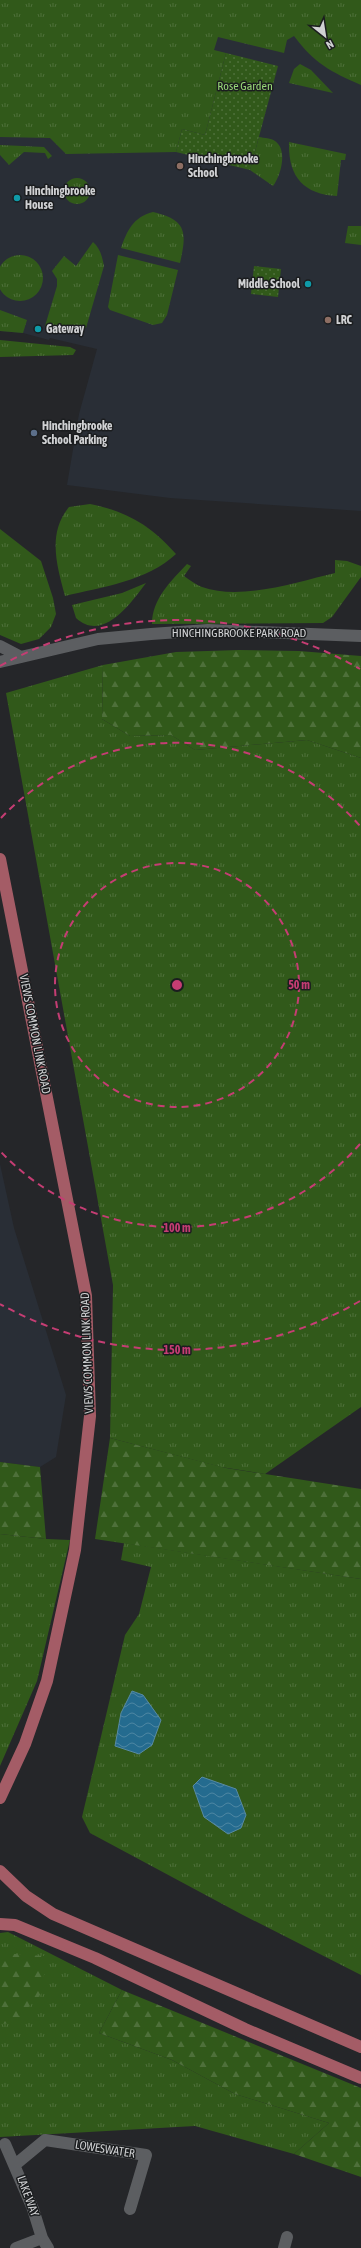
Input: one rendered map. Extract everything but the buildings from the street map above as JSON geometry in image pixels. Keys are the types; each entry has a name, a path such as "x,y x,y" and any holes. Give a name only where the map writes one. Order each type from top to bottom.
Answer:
{"main road":[{"name":"VIEWS COMMON LINK ROAD","path":"0,858 86,1296 90,1416 75,1550 47,1681 25,1744 0,1799"},
{"path":"0,1871 26,1896 53,1914 361,2047"},
{"path":"0,1924 15,1925 95,1958 245,2029 361,2078"}],"street":[{"name":"HINCHINGBROOKE PARK ROAD","path":"0,662 98,640 151,634 208,630 361,636"},
{"path":"0,646 21,657"},
{"name":"LOWESWATER","path":"16,2164 45,2140 146,2155 130,2209"},
{"name":"LAKE WAY","path":"5,2144 16,2164 34,2209 45,2243"},
{"path":"16,2248 45,2243"}],"shaded area":[{"name":"Hinchingbrooke School","path":"0,0 361,0 361,511 170,498 67,485 79,414 97,349 50,338 49,340 23,333 0,331"},
{"path":"0,1164 14,1228 66,1395 56,1457 40,1467 0,1462"}],"green space":[{"path":"0,0 361,0 361,85 324,66 301,45 294,36 287,40 284,53 218,37 214,50 226,53 205,135 182,129 176,152 66,154 50,138 0,137"},
{"name":"Rose Garden","path":"226,53 278,66 250,170 176,152 182,129 205,135"},
{"path":"300,64 311,70 333,93 289,83 294,69"},
{"path":"259,137 275,141 281,150 281,169 273,186 250,170"},
{"path":"289,142 346,154 345,160 341,160 337,196 315,192 300,181 291,164"},
{"path":"0,145 44,147 52,156 48,159 45,153 24,152 9,165 0,155"},
{"path":"77,178 86,182 90,191 86,200 77,204 68,200 64,191 68,182"},
{"path":"153,212 173,219 182,229 184,243 180,263 121,248 128,230 136,221 140,217"},
{"path":"348,226 361,226 361,245 345,243"},
{"path":"93,242 100,252 104,266 86,328 64,325 63,333 51,331 52,328 45,326 57,286 57,279 52,271 64,256 76,266"},
{"path":"20,255 33,259 39,265 43,278 39,291 33,297 20,301 7,297 1,291 -3,278 1,265 7,259"},
{"path":"118,255 178,270 167,315 162,323 153,325 110,310 108,307"},
{"path":"254,266 281,269 278,297 251,294"},
{"path":"0,310 27,320 23,333 0,331"},
{"path":"0,340 70,347 76,350 73,355 0,357"},
{"path":"90,504 116,511 138,521 157,535 176,554 152,571 138,577 109,586 65,596 57,562 56,539 58,528 62,517 69,507"},
{"path":"0,529 41,561 53,598 56,614 51,627 39,639 21,644 0,635"},
{"path":"335,560 347,561 361,566 361,577 332,617 323,623 152,624 155,606 159,599 169,584 187,564 191,566 184,576 195,584 217,591 234,592 269,589 335,573"},
{"path":"146,583 133,600 116,617 106,623 96,626 86,624 76,618 72,605 122,593"},
{"path":"239,650 299,651 361,656 361,758 307,740 195,750 171,735 130,736 102,719 103,665 176,652"},
{"path":"103,665 102,719 130,736 171,735 195,750 307,740 361,758 361,1407 265,1474 221,1467 110,1438 113,1285 6,693"},
{"path":"110,1438 226,1468 361,1489 361,1579 95,1539"},
{"path":"0,1462 40,1467 46,1539 0,1534"},
{"path":"0,1534 70,1540 37,1681 0,1766"},
{"path":"124,1543 361,1579 361,1975 241,1914 90,1833 82,1817 125,1635 139,1614 151,1567 121,1560"},
{"path":"8,1932 122,1990 99,2033 172,2060 235,2094 329,2123 294,2154 195,2126 0,2137 0,1933"},
{"path":"0,1953 45,1956 43,1992 13,2023 0,2024"},
{"path":"122,1990 361,2088 361,2177 294,2154 329,2123 235,2094 172,2060 99,2033"}],"water":[{"path":"132,1691 143,1695 161,1720 152,1745 139,1754 115,1746 121,1713"},
{"path":"202,1777 236,1789 246,1815 241,1828 228,1834 204,1817 193,1786"}],"place":[{"name":"Hinchingbrooke School","path":"180,166"},
{"name":"Hinchingbrooke House","path":"17,198"},
{"name":"Middle School","path":"308,284"},
{"name":"LRC","path":"328,320"},
{"name":"Gateway","path":"38,329"},
{"name":"Hinchingbrooke School Parking","path":"34,433"}]}
